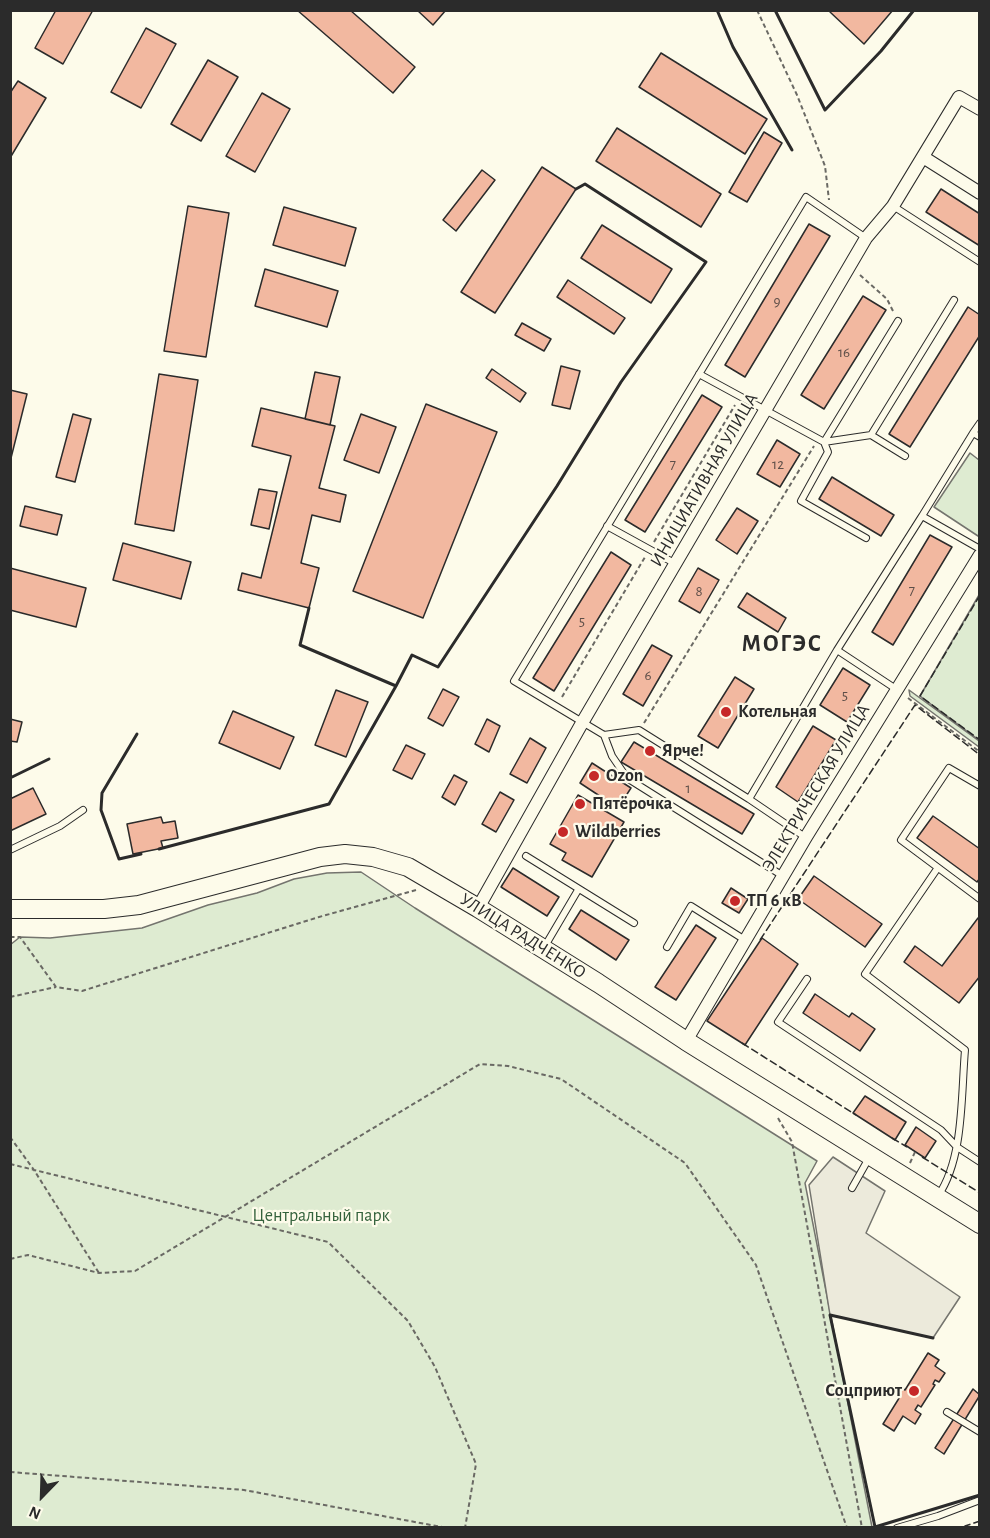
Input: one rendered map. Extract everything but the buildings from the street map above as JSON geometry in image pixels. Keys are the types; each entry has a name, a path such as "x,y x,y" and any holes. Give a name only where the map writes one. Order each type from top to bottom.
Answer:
{"street":[{"name":"ИНИЦИАТИВНАЯ УЛИЦА","path":"478,908 582,723 866,238 893,206 959,97 980,109"},
{"path":"923,157 980,193"},
{"name":"ЭЛЕКТРИЧЕСКАЯ УЛИЦА","path":"686,1041 806,837 980,555"},
{"name":"УЛИЦА РАДЧЕНКО","path":"10,909 104,909 139,905 320,857 345,854 373,857 408,867 478,908 980,1224"}],"lane":[{"path":"806,837 639,730 604,735 514,681 806,197 866,238"},
{"path":"893,206 980,262"},
{"path":"871,435 954,300"},
{"path":"821,441 898,321"},
{"path":"699,374 821,441 828,452 801,501 866,538"},
{"path":"749,799 837,650 980,423"},
{"path":"973,433 980,437"},
{"path":"821,441 871,435 905,456"},
{"path":"922,516 980,549"},
{"path":"607,525 676,564"},
{"path":"837,650 896,689"},
{"path":"604,735 612,756 627,778 783,876"},
{"path":"980,786 949,768 901,840 980,899"},
{"path":"10,850 60,826 82,810"},
{"path":"526,856 634,923"},
{"path":"937,869 865,974 965,1050 957,1147 950,1174 938,1196"},
{"path":"543,949 578,890"},
{"path":"667,947 691,906 746,940"},
{"path":"807,979 778,1022 941,1130 957,1147 980,1162"},
{"path":"852,1188 870,1155"},
{"path":"947,1412 980,1432"},
{"path":"897,1527 938,1516 980,1500"}],"path":[{"path":"757,10 797,95 825,166 830,213"},
{"path":"851,267 887,299 898,321"},
{"path":"639,730 821,441"},
{"path":"896,689 980,752"},
{"path":"10,997 56,987 82,991 319,917 415,890 424,895"},
{"path":"10,937 20,937 56,987"},
{"path":"10,1259 28,1255 99,1273 135,1271 480,1064 508,1066 561,1079 685,1163 756,1265 847,1527"},
{"path":"776,1115 792,1142 861,1527"},
{"path":"10,1137 34,1170 99,1273"},
{"path":"909,1165 915,1152"},
{"path":"10,1164 328,1242 408,1321 435,1367 476,1464 465,1527"},
{"path":"10,1472 244,1490 447,1527"}],"green space":[{"path":"970,453 979,460 980,534 978,536 934,507"},
{"path":"979,595 979,740 920,696"},
{"path":"909,690 979,741 979,747 910,696"},
{"name":"Центральный парк","path":"361,872 817,1161 805,1183 872,1527 11,1528 10,945 20,937 50,938 142,928 208,905 257,893 294,879 327,873"}],"shaded area":[{"path":"833,1157 885,1191 866,1233 960,1297 933,1338 830,1315 809,1185"}],"fence":[{"path":"980,595 920,696 980,740"},
{"path":"760,940 915,705 980,755"},
{"path":"742,1043 856,1115"},
{"path":"892,1138 907,1147"},
{"path":"922,1157 980,1193"},
{"path":"966,1528 965,1526 980,1521"}],"wall":[{"path":"717,10 733,47 792,150"},
{"path":"775,10 825,110 881,51 914,10"},
{"path":"309,608 300,645 396,686 412,655 438,667 557,486 621,382 706,262 585,184 576,189"},
{"path":"159,849 329,804 396,686"},
{"path":"137,734 102,793 101,810 119,859 141,854"},
{"path":"10,778 49,759"},
{"path":"933,1338 830,1315 875,1527 980,1495"}],"place":[{"name":"Котельная","path":"726,712"},
{"name":"Ярче!","path":"650,751"},
{"name":"Ozon","path":"594,776"},
{"name":"Пятёрочка","path":"580,804"},
{"name":"Wildberries","path":"563,832"},
{"name":"ТП 6 кВ","path":"735,901"},
{"name":"Соцприют","path":"914,1391"}],"district":[{"name":"МОГЭС","path":"782,644"}]}
